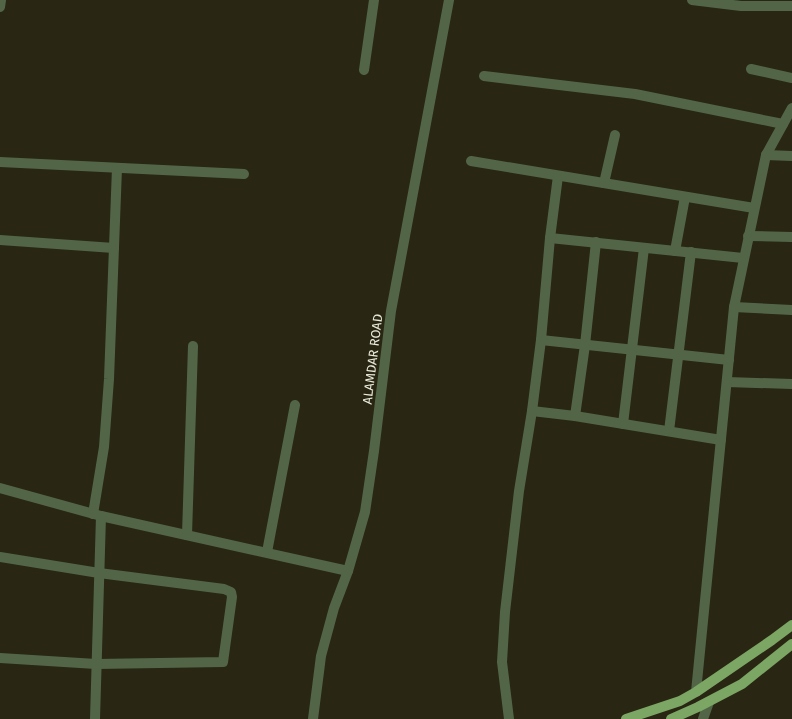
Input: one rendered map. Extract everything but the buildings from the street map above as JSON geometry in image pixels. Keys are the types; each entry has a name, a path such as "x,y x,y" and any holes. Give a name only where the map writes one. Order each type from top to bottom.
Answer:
{"main road":[{"path":"626,719 680,701 696,692 792,625"},
{"path":"670,719 709,702 742,684 792,644"}],"street":[{"path":"0,7 1,0"},
{"path":"364,70 374,0"},
{"name":"ALAMDAR ROAD","path":"313,719 322,656 334,608 348,571 365,512 391,311 449,0"},
{"path":"692,0 741,6 792,6"},
{"path":"751,69 792,78"},
{"path":"484,76 635,94 783,124"},
{"path":"696,692 734,307 766,155 792,108"},
{"path":"604,183 616,135"},
{"path":"766,155 792,156"},
{"path":"471,161 754,208"},
{"path":"0,162 244,174"},
{"path":"95,719 99,574 97,515 109,379 117,168"},
{"path":"509,719 502,662 505,612 519,491 532,411 541,340 550,238 558,176"},
{"path":"675,251 685,197"},
{"path":"748,236 792,237"},
{"path":"550,238 744,258"},
{"path":"0,240 114,248"},
{"path":"575,416 585,345 596,242"},
{"path":"623,424 644,248"},
{"path":"669,431 690,252"},
{"path":"734,307 792,310"},
{"path":"541,340 729,360"},
{"path":"186,535 193,346"},
{"path":"727,382 792,384"},
{"path":"267,552 295,405"},
{"path":"532,411 575,416 721,440"},
{"path":"0,488 97,515 348,571"},
{"path":"0,557 99,574 224,589 231,592 232,597 223,662 96,664 0,658"},
{"path":"703,719 709,702"}]}
